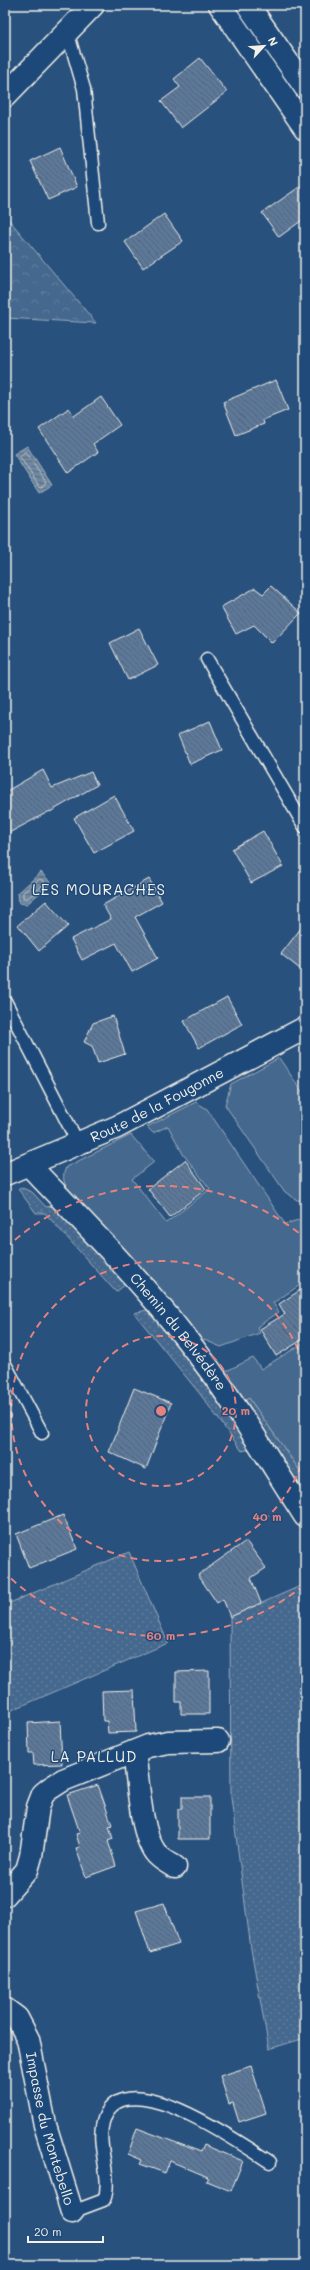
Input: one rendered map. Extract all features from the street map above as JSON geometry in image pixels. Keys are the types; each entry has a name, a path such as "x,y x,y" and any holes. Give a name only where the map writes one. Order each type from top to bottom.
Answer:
{"street":[{"path":"5,96 92,5"},
{"path":"220,5 305,128"},
{"path":"248,5 305,87"},
{"name":"Route de la Fougonne","path":"5,1174 79,1145 117,1127 305,1028"},
{"name":"Chemin du Belvédère","path":"29,1165 111,1251 187,1340 237,1410 302,1511"},
{"path":"5,1895 27,1870 31,1856 38,1807 43,1794 63,1780 148,1746 168,1742 218,1740"},
{"path":"134,1752 148,1838 154,1850 161,1859 175,1867"},
{"name":"Impasse du Montebello","path":"5,2009 17,2018 28,2039 45,2125 72,2212"}],"lane":[{"path":"67,31 84,89 98,223"},
{"path":"207,659 305,827"},
{"path":"5,1001 79,1145"},
{"path":"5,1364 42,1433"},
{"name":"Impasse du Montebello","path":"72,2212 104,2200 107,2191 102,2144 103,2121 109,2109 124,2098 141,2097 186,2112 270,2162"}],"green space":[{"path":"5,215 96,323 5,318"},
{"path":"279,1058 305,1096 305,1201 297,1200 285,1192 225,1105 231,1084"},
{"path":"196,1102 207,1109 285,1224 305,1218 305,1285 303,1283 273,1303 279,1312 257,1327 260,1333 221,1347 195,1336 69,1191 65,1185 64,1179 66,1167 131,1135 154,1162 132,1179 166,1223 210,1189 183,1154 168,1126 153,1133 147,1127"},
{"path":"22,1188 32,1192 46,1207 52,1206 84,1233 126,1284 116,1292 45,1213 36,1213 18,1189"},
{"path":"151,1309 203,1375 250,1449 242,1451 200,1394 134,1313"},
{"path":"305,1342 305,1478 249,1398 239,1403 220,1374 253,1358 261,1369"},
{"path":"249,1398 305,1478 305,1504 239,1403"},
{"path":"129,1552 168,1643 5,1713 5,1605"},
{"path":"305,1584 305,2038 269,2049 251,1949 231,1798 230,1617"}],"water":[{"path":"27,446 52,485 39,493 14,454"},
{"path":"41,872 51,883 27,904 19,903 18,893"}],"building":[{"path":"200,58 227,92 181,128 161,101 180,87 174,79"},
{"path":"60,147 77,187 48,200 30,161"},
{"path":"305,183 305,218 279,237 262,213"},
{"path":"164,214 183,241 143,268 125,242"},
{"path":"276,380 288,410 263,420 264,424 236,435 223,402"},
{"path":"101,397 120,425 93,444 98,452 68,473 39,429 69,408 74,416"},
{"path":"271,586 301,613 272,643 254,625 236,634 221,607 255,588 263,594"},
{"path":"139,628 158,665 128,680 110,643"},
{"path":"210,721 222,750 190,764 178,735"},
{"path":"43,770 52,788 91,772 97,785 50,812 5,835 5,792"},
{"path":"114,795 134,831 94,853 74,818"},
{"path":"263,831 283,866 251,883 232,849"},
{"path":"149,879 162,902 135,917 158,958 132,972 116,943 82,960 71,939 111,919 103,905"},
{"path":"46,901 68,926 39,951 18,925"},
{"path":"305,923 305,973 281,954"},
{"path":"227,997 242,1024 199,1048 184,1021"},
{"path":"113,1016 125,1054 98,1063 92,1046 84,1042 93,1023"},
{"path":"185,1160 206,1189 170,1217 148,1189"},
{"path":"305,1287 305,1345 302,1340 276,1356 260,1329 285,1314 279,1304"},
{"path":"134,1388 171,1403 146,1469 109,1452"},
{"path":"63,1515 77,1549 29,1568 16,1534"},
{"path":"246,1541 266,1568 251,1578 261,1603 230,1617 223,1599 217,1603 198,1575"},
{"path":"209,1671 209,1714 181,1714 181,1702 176,1702 176,1672"},
{"path":"134,1690 136,1732 108,1733 107,1721 103,1721 102,1691"},
{"path":"60,1721 62,1764 34,1765 33,1753 29,1753 28,1723"},
{"path":"98,1785 112,1825 109,1826 113,1839 108,1841 116,1866 86,1877 76,1848 80,1847 76,1834 80,1833 67,1795"},
{"path":"182,1797 210,1797 210,1839 178,1839 178,1809 182,1809"},
{"path":"164,1903 179,1944 150,1953 136,1911"},
{"path":"251,2066 266,2113 239,2122 233,2103 229,2104 220,2076"},
{"path":"137,2128 201,2152 204,2145 243,2161 231,2191 206,2181 208,2177 170,2161 165,2173 140,2164 142,2160 128,2154"}],"district":[{"name":"LES MOURACHES","path":"99,890"},
{"name":"LA PALLUD","path":"94,1757"}]}
